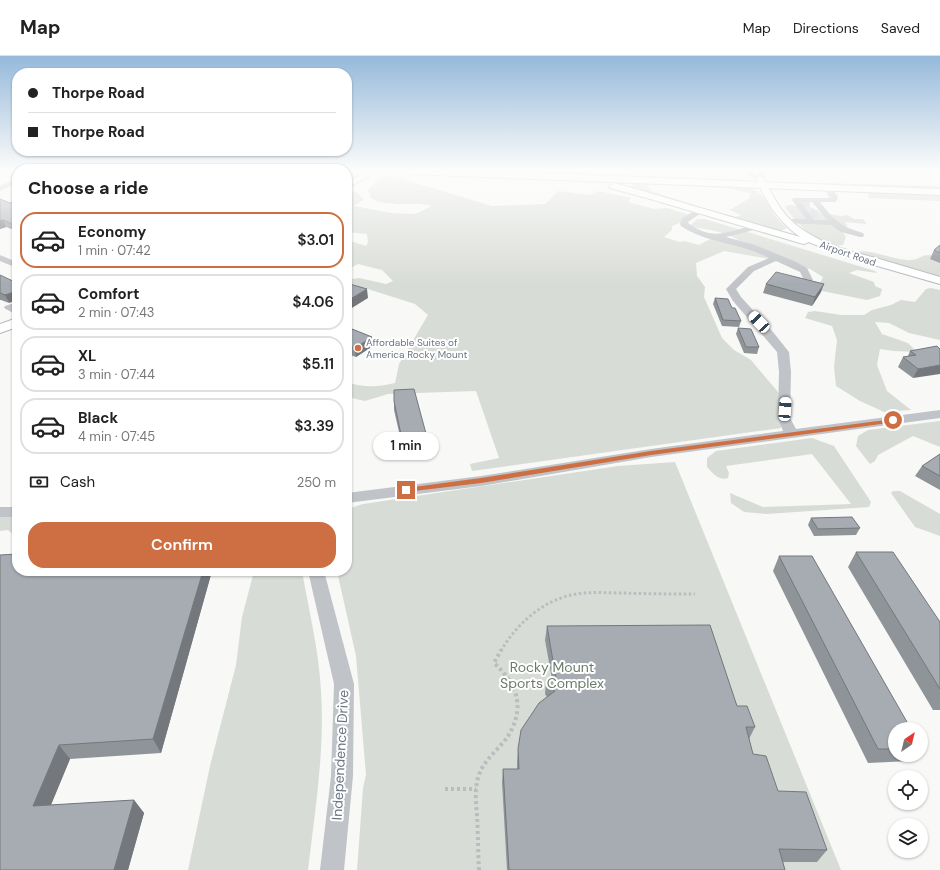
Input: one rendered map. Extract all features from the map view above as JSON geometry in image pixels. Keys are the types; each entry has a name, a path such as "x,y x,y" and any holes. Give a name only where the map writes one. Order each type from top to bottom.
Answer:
{"main road":[{"path":"691,208 774,232 783,236 836,250"},
{"name":"Airport Road","path":"778,208 796,230 805,236 836,250 940,281"},
{"path":"0,329 11,312"}],"street":[{"path":"788,221 818,208"},
{"path":"701,211 685,220 684,224 689,228 761,250 774,257 791,263 804,270 808,280"},
{"path":"813,211 844,230 860,235"},
{"path":"718,238 755,227"},
{"path":"774,257 772,260 751,269 731,289 737,299 770,334 783,352 785,372 784,418 792,434"},
{"path":"0,258 12,263"},
{"path":"6,269 12,267"},
{"path":"352,497 481,481 651,453 940,414"},
{"path":"0,512 12,512"},
{"name":"Independence Drive","path":"317,576 344,684 342,776 332,870"}],"path":[{"path":"479,870 476,789 479,775 488,759 511,731 517,711 516,694 507,676 494,663 508,638 524,620 546,605 564,597 584,594 695,594"},
{"path":"445,789 476,789"}],"green space":[{"path":"352,208 365,208 391,213 415,214 428,208 667,208 690,215 682,222 672,226 672,230 664,237 680,242 685,241 699,245 710,239 740,241 723,233 690,226 697,219 705,219 875,271 877,273 857,270 849,273 874,282 875,286 882,289 880,296 867,300 817,290 823,277 810,269 787,261 724,251 696,263 697,276 705,287 704,297 722,338 734,350 751,360 783,398 781,428 472,471 470,464 499,458 476,391 388,394 365,401 352,398 352,383 371,386 395,383 399,364 428,315 415,304 352,284 352,279 359,278 386,284 393,281 382,270 358,264 352,267 352,242 366,246 368,242 367,234 352,232"},
{"path":"701,208 736,217 741,215 730,210 733,208 771,208 781,223 787,228 778,231"},
{"path":"786,208 813,208 815,209 814,211 840,216 848,215 854,219 863,219 867,224 845,222 848,226 838,226 846,237 843,245 834,245 826,243 810,234 796,221"},
{"path":"859,251 908,260 917,259 925,255 940,258 940,278 862,255"},
{"path":"931,288 940,290 940,340 909,333 889,323 875,322 882,334 908,343 917,352 880,349 877,365 887,391 911,410 884,412 860,401 836,386 834,367 837,340 832,326 805,318 808,312 815,311 841,315 864,315 872,310 891,305 901,300 915,302 926,289"},
{"path":"940,421 940,447 913,436 878,455 875,461 870,464 856,446 858,436 868,430"},
{"path":"812,438 834,446 871,502 869,507 767,514 744,512 731,503 730,493 763,507 851,504 812,454 726,466 729,473 728,478 724,479 716,476 707,467 707,458 716,451"},
{"name":"Rocky Mount Sports Complex","path":"675,462 841,870 357,870 363,788 366,775 356,656 338,576 352,576 352,507 363,504 618,466"},
{"path":"893,491 900,491 940,514 940,536 915,527 891,493"},
{"path":"0,516 12,517 12,534 8,530 0,531"},
{"path":"253,576 303,576 318,661 322,713 319,780 308,870 188,870 210,766 236,665 242,617"}],"building":[{"path":"0,208 12,208 12,224 3,220 0,221"},
{"path":"940,245 940,253 934,250"},
{"path":"776,272 824,284 815,297 766,284"},
{"path":"0,275 12,281 12,293 5,295 0,293"},
{"path":"352,285 367,289 352,298"},
{"path":"715,298 728,299 732,308 735,308 741,321 723,320"},
{"path":"738,328 751,329 759,347 746,347"},
{"path":"352,329 372,337 355,348 352,347"},
{"path":"937,346 940,349 940,365 918,369 903,357 916,355 910,351"},
{"path":"414,389 428,441 403,444 394,401 394,390"},
{"path":"940,454 940,476 922,466"},
{"path":"852,517 860,528 818,529 811,518"},
{"path":"856,552 893,552 940,622 940,689"},
{"path":"12,554 12,576 202,576 153,739 59,745 33,806 134,800 114,870 0,870 0,555"},
{"path":"779,556 812,556 907,722 888,722 888,749 878,749"},
{"path":"710,625 737,706 747,706 755,727 746,727 753,754 766,756 778,791 806,792 827,850 779,849 785,870 509,870 503,769 519,769 518,749 521,730 539,703 555,691 546,681 556,678 547,626"}],"tunnel":[{"path":"810,214 818,214"}],"place":[{"name":"Affordable Suites of America Rocky Mount","path":"358,348"}],"route":[{"path":"406,490 481,481 651,453 893,420"}]}
